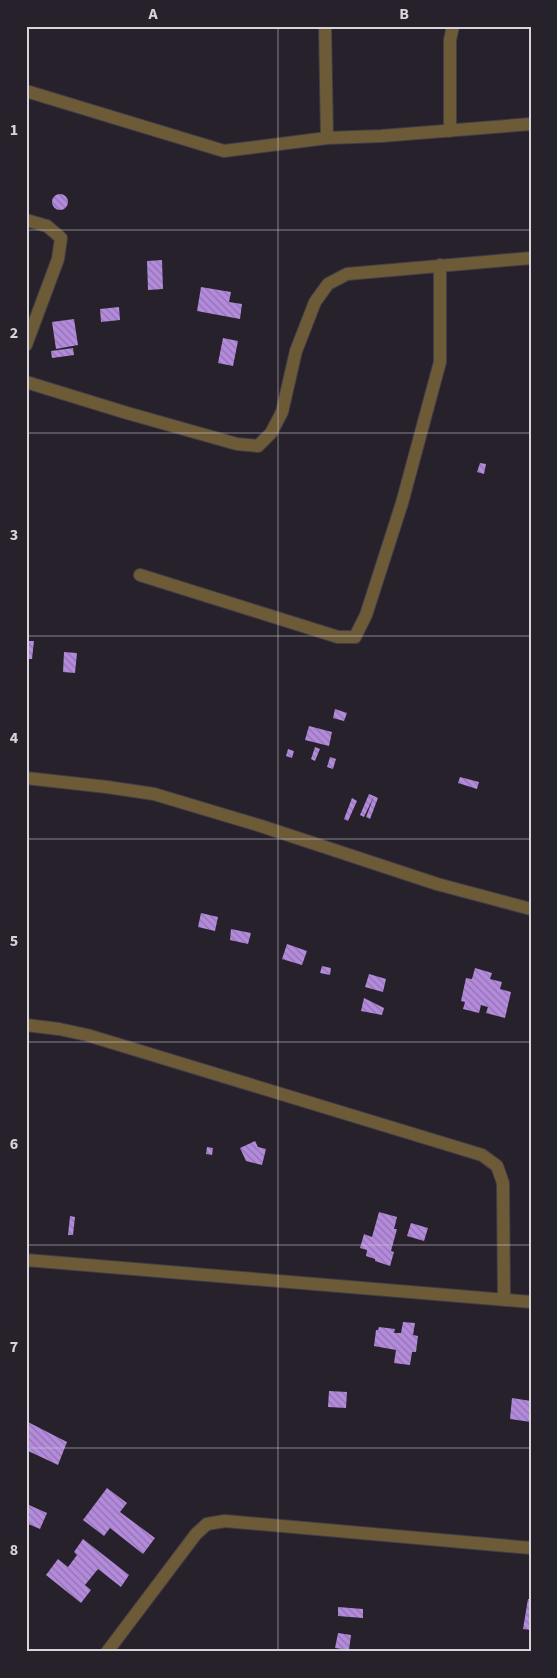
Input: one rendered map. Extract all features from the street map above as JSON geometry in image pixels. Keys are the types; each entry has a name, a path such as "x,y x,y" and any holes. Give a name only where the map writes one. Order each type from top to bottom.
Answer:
{"street":[{"path":"325,26 327,138"},
{"path":"450,131 450,40 453,26"},
{"path":"26,91 224,151 327,138 381,136 531,124"},
{"path":"26,220 48,226 61,238 58,259 26,345"},
{"path":"26,382 227,442 258,446 271,433 282,412 296,351 315,302 328,284 347,274 531,258"},
{"path":"140,575 338,637 355,637 366,615 402,503 440,362 440,265"},
{"path":"26,778 154,794 261,826 437,884 531,909"},
{"path":"26,1025 87,1035 482,1155 497,1166 503,1183 504,1300"},
{"path":"26,1260 531,1302"},
{"path":"107,1652 196,1534 207,1524 225,1521 531,1548"}],"building":[{"path":"60,194 66,196 68,202 66,208 60,210 54,208 52,202 54,196"},
{"path":"162,260 163,289 148,290 147,261"},
{"path":"201,287 231,292 229,302 242,304 240,319 197,311"},
{"path":"119,307 120,320 101,322 100,309"},
{"path":"74,319 78,345 56,349 52,322"},
{"path":"223,338 238,341 233,366 218,363"},
{"path":"73,348 74,355 52,358 51,351"},
{"path":"480,463 486,464 484,474 477,472"},
{"path":"28,641 34,641 32,659 26,659"},
{"path":"64,652 77,653 75,673 63,672"},
{"path":"335,709 347,713 344,721 333,718"},
{"path":"309,726 332,732 329,746 305,740"},
{"path":"315,747 320,749 315,761 311,759"},
{"path":"288,749 294,751 292,758 286,756"},
{"path":"330,757 336,759 333,769 327,767"},
{"path":"460,777 479,782 477,789 458,783"},
{"path":"369,794 374,796 364,817 360,815"},
{"path":"374,796 378,798 370,819 366,817"},
{"path":"352,798 357,801 348,821 344,819"},
{"path":"201,913 218,917 215,931 198,927"},
{"path":"231,929 251,933 248,944 230,940"},
{"path":"287,944 307,951 302,965 282,959"},
{"path":"322,966 331,968 330,975 320,973"},
{"path":"475,968 492,973 490,979 502,982 500,989 511,992 505,1018 486,1013 488,1007 481,1005 479,1013 463,1009 465,1002 461,1001 466,978 472,979"},
{"path":"369,974 386,979 383,992 365,987"},
{"path":"364,998 384,1008 382,1015 361,1011"},
{"path":"255,1141 258,1147 266,1149 262,1165 246,1161 240,1148"},
{"path":"207,1147 213,1148 212,1155 206,1154"},
{"path":"379,1212 397,1217 394,1229 397,1229 391,1251 394,1252 390,1266 366,1256 367,1250 360,1248 364,1234 372,1237"},
{"path":"70,1216 75,1217 73,1235 68,1235"},
{"path":"411,1223 428,1228 424,1241 407,1236"},
{"path":"403,1322 415,1323 413,1335 418,1336 416,1352 412,1352 410,1365 394,1363 396,1350 374,1346 376,1330 379,1327 395,1329 394,1333 401,1333"},
{"path":"329,1391 347,1392 346,1408 328,1407"},
{"path":"512,1398 531,1401 531,1422 510,1419"},
{"path":"26,1421 67,1442 58,1465 26,1450"},
{"path":"107,1488 127,1503 120,1512 155,1538 143,1554 110,1528 104,1536 83,1520"},
{"path":"29,1505 47,1513 40,1529 26,1523 26,1510"},
{"path":"83,1539 129,1575 121,1587 98,1569 85,1585 91,1590 81,1603 46,1575 58,1559 68,1567 77,1555 74,1552"},
{"path":"528,1599 531,1599 531,1630 523,1629"},
{"path":"338,1607 363,1609 363,1618 338,1616"},
{"path":"338,1633 351,1635 349,1650 335,1648"}]}
